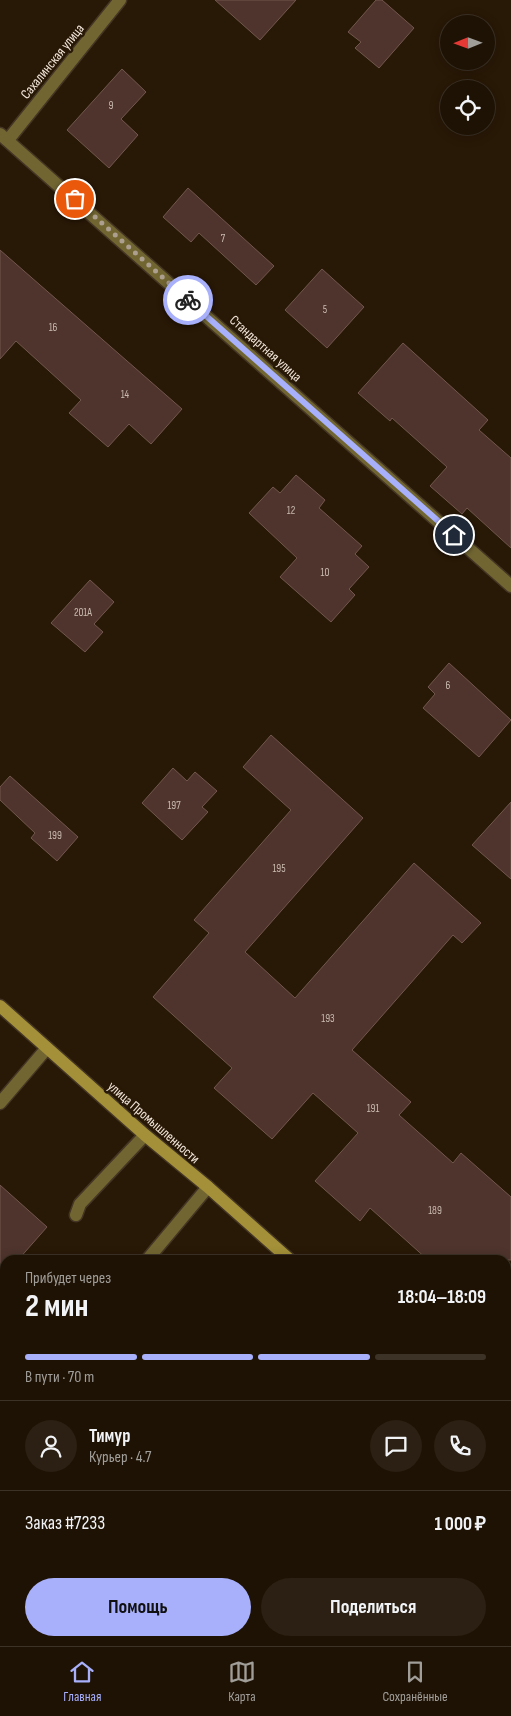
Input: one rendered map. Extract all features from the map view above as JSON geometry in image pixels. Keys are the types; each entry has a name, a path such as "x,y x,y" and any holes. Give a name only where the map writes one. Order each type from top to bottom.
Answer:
{"main road":[{"name":"улица Промышленности","path":"0,1006 145,1135 208,1187 284,1255"}],"street":[{"name":"Сахалинская улица","path":"4,137 120,0"},
{"name":"Стандартная улица","path":"4,137 511,586"},
{"path":"0,1103 47,1048"},
{"path":"76,1215 80,1204 145,1135"},
{"path":"156,1255 208,1187"}],"building":[{"path":"215,0 296,0 260,40"},
{"path":"376,0 382,0 414,28 379,68 355,48 361,42 348,32"},
{"path":"122,69 146,92 121,119 138,135 109,168 67,130"},
{"path":"188,188 274,266 256,285 199,233 191,242 163,217"},
{"path":"0,250 182,409 151,444 129,424 108,447 69,413 81,400 16,341 0,359"},
{"path":"322,269 364,307 327,348 285,310"},
{"path":"403,343 488,420 479,430 511,458 511,548 467,508 462,514 430,486 447,467 392,418 390,421 358,393"},
{"path":"296,475 325,500 319,508 362,546 355,554 369,567 349,589 355,595 331,622 280,577 297,558 249,513 273,487 280,493"},
{"path":"90,580 114,602 94,624 103,632 85,652 51,623"},
{"path":"449,663 511,720 479,757 423,708 435,694 428,687"},
{"path":"271,735 363,818 245,952 295,998 414,863 481,923 462,943 453,935 352,1050 411,1102 399,1115 453,1163 461,1153 511,1197 511,1255 422,1255 370,1208 360,1221 315,1181 358,1133 313,1093 272,1139 214,1088 232,1068 153,997 209,933 194,920 291,810 243,767"},
{"path":"173,768 187,781 195,772 217,791 202,807 208,812 182,840 142,803"},
{"path":"10,776 78,837 57,861 31,838 35,833 0,800 0,787"},
{"path":"511,802 511,879 472,845"},
{"path":"0,1185 47,1227 22,1255 0,1255"}],"way so far":[{"path":"75,199 188,300"}],"route":[{"path":"188,300 454,535"}]}
